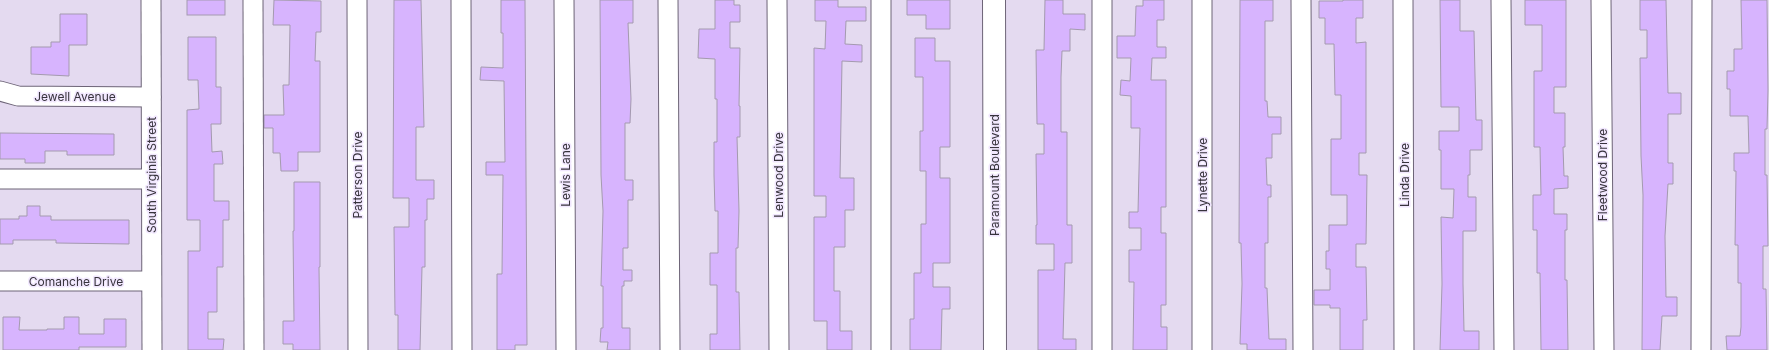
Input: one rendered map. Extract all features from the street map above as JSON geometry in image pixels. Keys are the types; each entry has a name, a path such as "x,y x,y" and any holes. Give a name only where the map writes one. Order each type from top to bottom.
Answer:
{"main road":[{"name":"Paramount Boulevard","path":"994,0 994,350"}],"street":[{"name":"South Virginia Street","path":"151,0 152,350"},
{"path":"253,0 254,350"},
{"name":"Patterson Drive","path":"356,0 358,350"},
{"path":"461,0 462,350"},
{"name":"Lewis Lane","path":"564,0 566,350"},
{"path":"668,0 670,350"},
{"name":"Lenwood Drive","path":"777,0 779,350"},
{"path":"881,0 881,350"},
{"path":"1102,0 1102,350"},
{"name":"Lynette Drive","path":"1202,0 1202,350"},
{"path":"1301,0 1303,350"},
{"name":"Linda Drive","path":"1403,0 1404,350"},
{"path":"1501,0 1504,350"},
{"name":"Fleetwood Drive","path":"1601,0 1604,350"},
{"path":"1701,350 1702,0"},
{"name":"Jewell Avenue","path":"0,91 18,96 151,97"},
{"path":"0,179 151,179"},
{"name":"Comanche Drive","path":"0,281 151,281"}],"building":[{"path":"187,0 225,0 225,15 187,15"},
{"path":"274,0 321,1 321,32 316,32 315,61 320,61 320,152 298,152 298,171 281,171 280,153 273,153 273,128 264,128 264,115 284,115 283,85 289,85 290,25 273,25"},
{"path":"394,0 421,0 424,127 416,127 416,180 434,180 434,199 427,199 427,220 425,220 425,267 422,267 420,350 398,350 398,315 395,315 394,227 409,227 409,198 393,198"},
{"path":"501,0 525,0 527,345 515,345 515,350 497,350 497,274 502,274 503,175 486,175 486,162 505,162 504,81 480,80 481,67 503,68"},
{"path":"600,0 633,0 633,23 628,23 631,99 630,123 625,123 625,180 633,180 633,200 628,200 628,248 623,248 623,270 632,270 632,281 624,281 624,286 622,286 622,328 630,328 630,350 607,350 608,342 600,342 601,328 603,328 603,286 601,286 603,211 601,175"},
{"path":"715,0 734,0 734,5 740,5 740,22 730,22 730,48 740,48 740,137 737,137 739,211 738,248 736,248 736,292 739,292 740,350 710,350 710,334 717,334 717,285 710,285 710,253 718,253 718,211 715,211 714,175 714,142 717,142 717,99 715,99 715,59 698,58 699,29 715,29"},
{"path":"815,0 838,0 838,7 866,7 866,21 846,21 845,44 862,45 862,62 842,61 840,178 854,178 854,210 845,210 845,247 834,247 834,291 840,291 840,331 852,331 852,350 827,350 827,321 814,321 814,217 826,217 826,196 814,196 814,48 825,49 826,21 815,21"},
{"path":"907,0 950,0 950,29 926,29 926,15 907,15"},
{"path":"1045,0 1063,0 1063,14 1085,14 1085,30 1070,29 1070,51 1062,51 1061,77 1061,132 1067,132 1067,225 1072,225 1072,263 1065,263 1063,339 1076,339 1076,350 1038,350 1038,270 1054,270 1054,244 1036,244 1036,154 1044,154 1044,124 1037,124 1036,50 1044,50"},
{"path":"1143,0 1164,0 1164,20 1157,20 1157,47 1166,47 1166,58 1152,58 1151,80 1166,80 1166,207 1161,207 1161,233 1166,233 1166,305 1161,305 1161,327 1167,327 1167,350 1133,350 1134,282 1129,282 1129,250 1141,250 1141,228 1129,228 1129,212 1138,212 1140,128 1131,128 1131,96 1120,95 1121,80 1130,81 1131,58 1117,58 1117,36 1135,36 1136,6 1143,6"},
{"path":"1240,0 1273,0 1273,21 1265,21 1265,101 1267,101 1268,117 1281,117 1281,134 1272,134 1272,158 1266,158 1267,185 1271,185 1271,197 1268,197 1268,243 1265,243 1265,288 1267,288 1269,339 1286,339 1286,350 1247,350 1247,344 1240,344 1242,284 1241,243 1239,243"},
{"path":"1363,0 1363,18 1356,18 1356,43 1366,42 1366,153 1359,153 1359,175 1367,175 1366,244 1356,244 1356,267 1366,267 1367,320 1363,320 1363,350 1340,350 1340,308 1330,308 1330,305 1314,305 1314,290 1330,290 1330,269 1326,269 1326,251 1329,251 1329,225 1347,225 1347,195 1331,195 1331,139 1341,139 1341,95 1335,95 1334,44 1325,44 1325,18 1319,18 1319,1"},
{"path":"1440,0 1460,0 1460,31 1474,31 1476,120 1482,120 1482,150 1470,150 1468,197 1476,197 1476,231 1463,231 1463,284 1464,331 1479,331 1479,350 1440,350 1442,284 1441,217 1453,218 1454,189 1441,189 1441,150 1439,150 1439,131 1459,131 1459,107 1441,107"},
{"path":"1525,0 1566,0 1566,87 1554,87 1554,113 1565,113 1565,147 1563,147 1564,176 1568,176 1568,188 1554,189 1554,214 1567,214 1567,230 1565,230 1565,280 1567,280 1568,350 1541,350 1540,273 1537,273 1537,230 1533,230 1533,195 1541,195 1540,147 1534,147 1534,71 1542,71 1542,25 1525,25"},
{"path":"1640,0 1666,0 1668,93 1681,93 1681,114 1668,114 1668,163 1673,163 1673,184 1668,184 1665,236 1666,297 1677,297 1677,316 1662,316 1660,350 1642,350 1643,195 1640,58 1647,58 1647,30 1640,30"},
{"path":"1741,0 1767,0 1768,90 1767,129 1765,129 1765,175 1767,175 1768,246 1763,246 1763,289 1766,289 1767,350 1727,350 1726,336 1740,336 1741,327 1741,283 1738,283 1738,245 1735,245 1736,171 1734,171 1734,153 1749,153 1748,116 1730,116 1730,89 1727,89 1727,71 1734,71 1734,49 1742,49"},
{"path":"60,14 87,14 87,45 69,45 69,76 31,74 31,47 51,47 51,42 60,42"},
{"path":"188,37 216,37 216,87 221,87 221,124 211,124 212,152 222,151 223,164 214,164 214,201 229,201 229,220 223,220 223,267 217,267 217,312 208,312 208,339 224,339 223,350 188,350 188,251 200,251 200,220 187,220 187,110 199,109 198,80 188,80"},
{"path":"915,38 935,38 935,61 950,61 950,147 940,147 940,178 950,178 950,263 933,263 933,287 950,287 950,309 942,309 941,350 910,350 910,319 914,319 914,273 921,273 921,224 926,224 926,171 920,171 920,131 923,131 923,77 915,77"},
{"path":"0,133 114,134 114,155 67,155 67,151 45,151 45,163 25,163 25,159 0,159"},
{"path":"294,182 320,182 320,350 293,350 293,344 283,344 283,321 294,321"},
{"path":"27,206 40,206 40,216 51,216 51,220 129,220 129,244 56,243 56,240 13,240 13,244 0,244 0,219 19,219 19,216 27,216"},
{"path":"3,317 20,317 19,330 47,330 64,329 64,317 79,317 79,334 104,334 104,319 126,319 126,347 79,347 79,350 3,350"}]}
